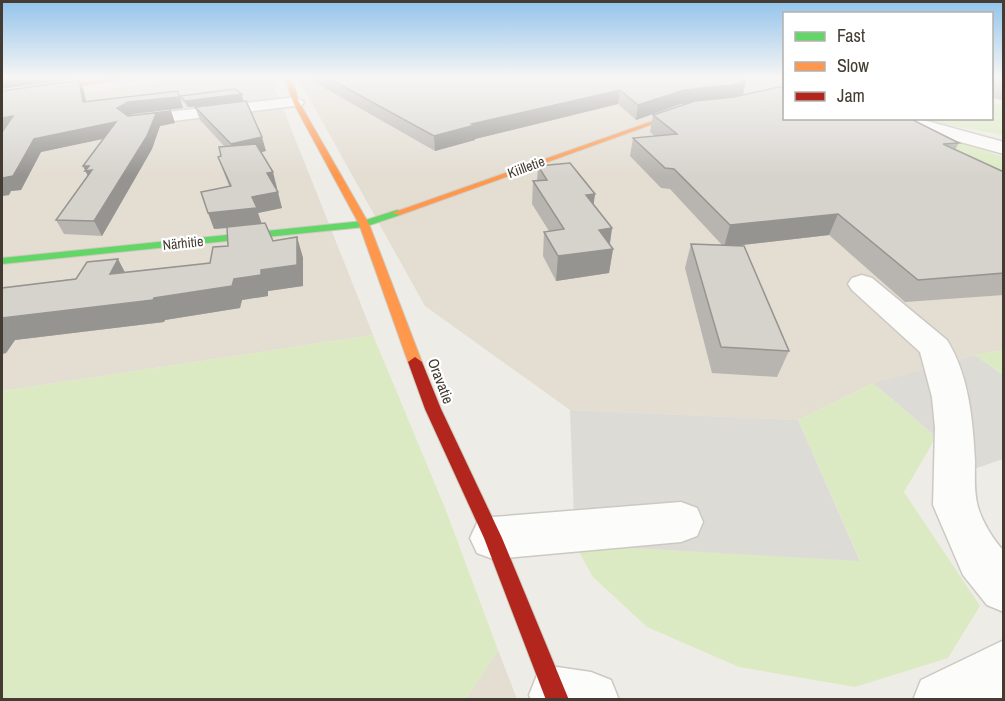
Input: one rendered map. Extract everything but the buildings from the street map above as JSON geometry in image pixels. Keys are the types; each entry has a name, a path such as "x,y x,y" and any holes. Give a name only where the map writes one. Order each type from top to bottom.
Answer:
{"street":[{"path":"133,121 221,111"},
{"name":"Oravatie","path":"301,111 364,224 433,409 569,698"},
{"name":"Kiilletie","path":"364,224 686,111"},
{"path":"902,120 1004,148"},
{"path":"940,130 1004,137"},
{"name":"Närhitie","path":"2,261 364,224"},
{"path":"862,284 935,348 950,397 954,428 955,504 980,559 1004,588"},
{"path":"493,538 681,522"},
{"path":"940,699 1004,667"}],"shaded area":[{"path":"2,111 284,111 373,335 2,391"},
{"path":"316,111 783,111 783,120 791,120 1003,184 1003,350 975,355 873,383 798,420 570,410 425,306"},
{"path":"975,355 1003,375 1003,459 974,469 873,383"},
{"path":"570,410 798,420 860,561 575,545"},
{"path":"498,650 517,699 466,699"}],"green space":[{"path":"993,111 1003,111 1003,135 918,120 993,120"},
{"path":"917,132 946,137 1003,157 1003,184"},
{"path":"373,335 445,508 498,650 466,699 2,699 2,391"},
{"path":"1003,350 1003,375 975,355"},
{"path":"873,383 936,437 904,492 980,606 948,658 855,687 739,667 647,627 593,577 575,545 860,560 798,420"}],"traffic: fast":[{"path":"2,261 364,224 397,213"}],"traffic: slow":[{"path":"301,111 364,224 415,362"},
{"path":"397,213 687,111"}],"traffic: jam":[{"path":"415,362 433,409 493,538 558,700"}]}
